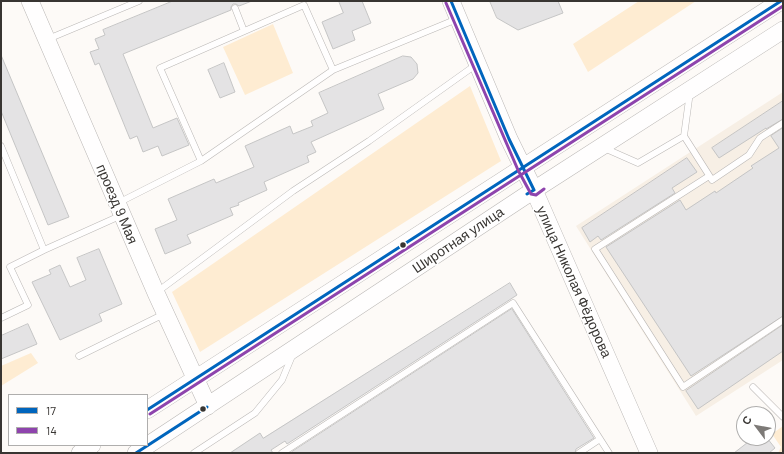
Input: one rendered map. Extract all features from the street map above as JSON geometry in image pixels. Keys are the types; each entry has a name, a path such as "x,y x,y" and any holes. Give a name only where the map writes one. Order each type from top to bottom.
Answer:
{"main road":[{"name":"проезд 9 Мая","path":"30,1 165,314 208,406"},
{"name":"улица Николая Фёдорова","path":"451,1 522,168 534,190 649,453"},
{"name":"Широтная улица","path":"148,409 781,1"},
{"name":"Широтная улица","path":"148,445 534,190 783,30"},
{"path":"80,453 90,446"},
{"name":"Широтная улица","path":"136,453 147,446"}],"lane":[{"path":"46,39 138,1"},
{"path":"202,161 160,68 304,6 333,70"},
{"path":"235,8 244,31"},
{"path":"1,318 28,306 10,267 120,209 202,161 333,70 459,18"},
{"path":"156,293 293,191 369,141 477,64"},
{"path":"690,90 684,136 712,180 749,155 760,138 783,123"},
{"path":"601,147 638,163 684,136"},
{"path":"1,146 44,250"},
{"path":"709,176 595,249 683,387 783,320"},
{"path":"282,453 513,303 609,453"},
{"path":"79,356 165,314"},
{"path":"194,453 255,413 282,380 296,347"},
{"path":"753,387 783,417"},
{"path":"579,453 600,439"}],"shaded area":[{"path":"639,1 696,1 588,72 573,44"},
{"path":"273,24 293,73 245,95 223,47"},
{"path":"470,86 501,161 200,352 172,292"},
{"path":"783,92 783,360 696,416 576,226"},
{"path":"31,353 38,363 1,386 1,366"},
{"path":"783,426 783,453 778,453 781,447 776,440 776,431"}],"building":[{"path":"173,1 252,1 239,6 233,4 231,10 123,54 153,128 177,118 189,145 162,156 158,146 143,152 137,136 130,139 99,63 95,65 90,52 99,49 95,39 105,35 103,30"},
{"path":"339,1 362,1 371,23 352,31 355,40 333,49 322,22 343,13"},
{"path":"490,1 558,1 563,13 518,30 497,18"},
{"path":"1,55 69,217 48,225 1,111"},
{"path":"403,56 411,57 417,64 418,73 413,79 378,94 384,109 311,142 316,152 307,156 309,162 264,182 267,190 238,203 239,205 230,208 233,215 187,235 191,243 165,254 155,229 177,220 168,199 214,179 216,183 254,167 245,146 290,126 293,134 313,126 311,121 328,113 319,93"},
{"path":"224,63 235,92 220,98 208,70"},
{"path":"783,101 783,119 719,158 712,148"},
{"path":"783,128 783,316 691,376 606,247 680,200 686,210 715,191 716,193 753,168 751,166 779,148 771,136"},
{"path":"687,158 697,172 672,188 675,193 601,240 598,236 590,242 582,228"},
{"path":"99,249 122,304 99,314 102,321 60,340 32,282 51,274 49,270 60,265 70,287 86,280 77,258"},
{"path":"510,283 517,295 287,444 285,441 271,450 273,453 230,453 260,433 263,438"},
{"path":"512,309 594,438 576,449 575,453 292,452"},
{"path":"28,324 37,344 1,359 1,336"},
{"path":"783,325 783,351 698,409 686,391"},
{"path":"743,446 773,446 775,448 769,453 734,453"}],"transit line":[{"name":"17","path":"451,1 509,139 534,190 527,194"},
{"name":"17","path":"148,409 781,1"},
{"name":"14","path":"446,3 518,170 531,194 536,195 544,189"},
{"name":"14","path":"150,414 783,6"},
{"name":"17","path":"148,445 207,407"},
{"name":"17","path":"136,453 147,446"}]}
